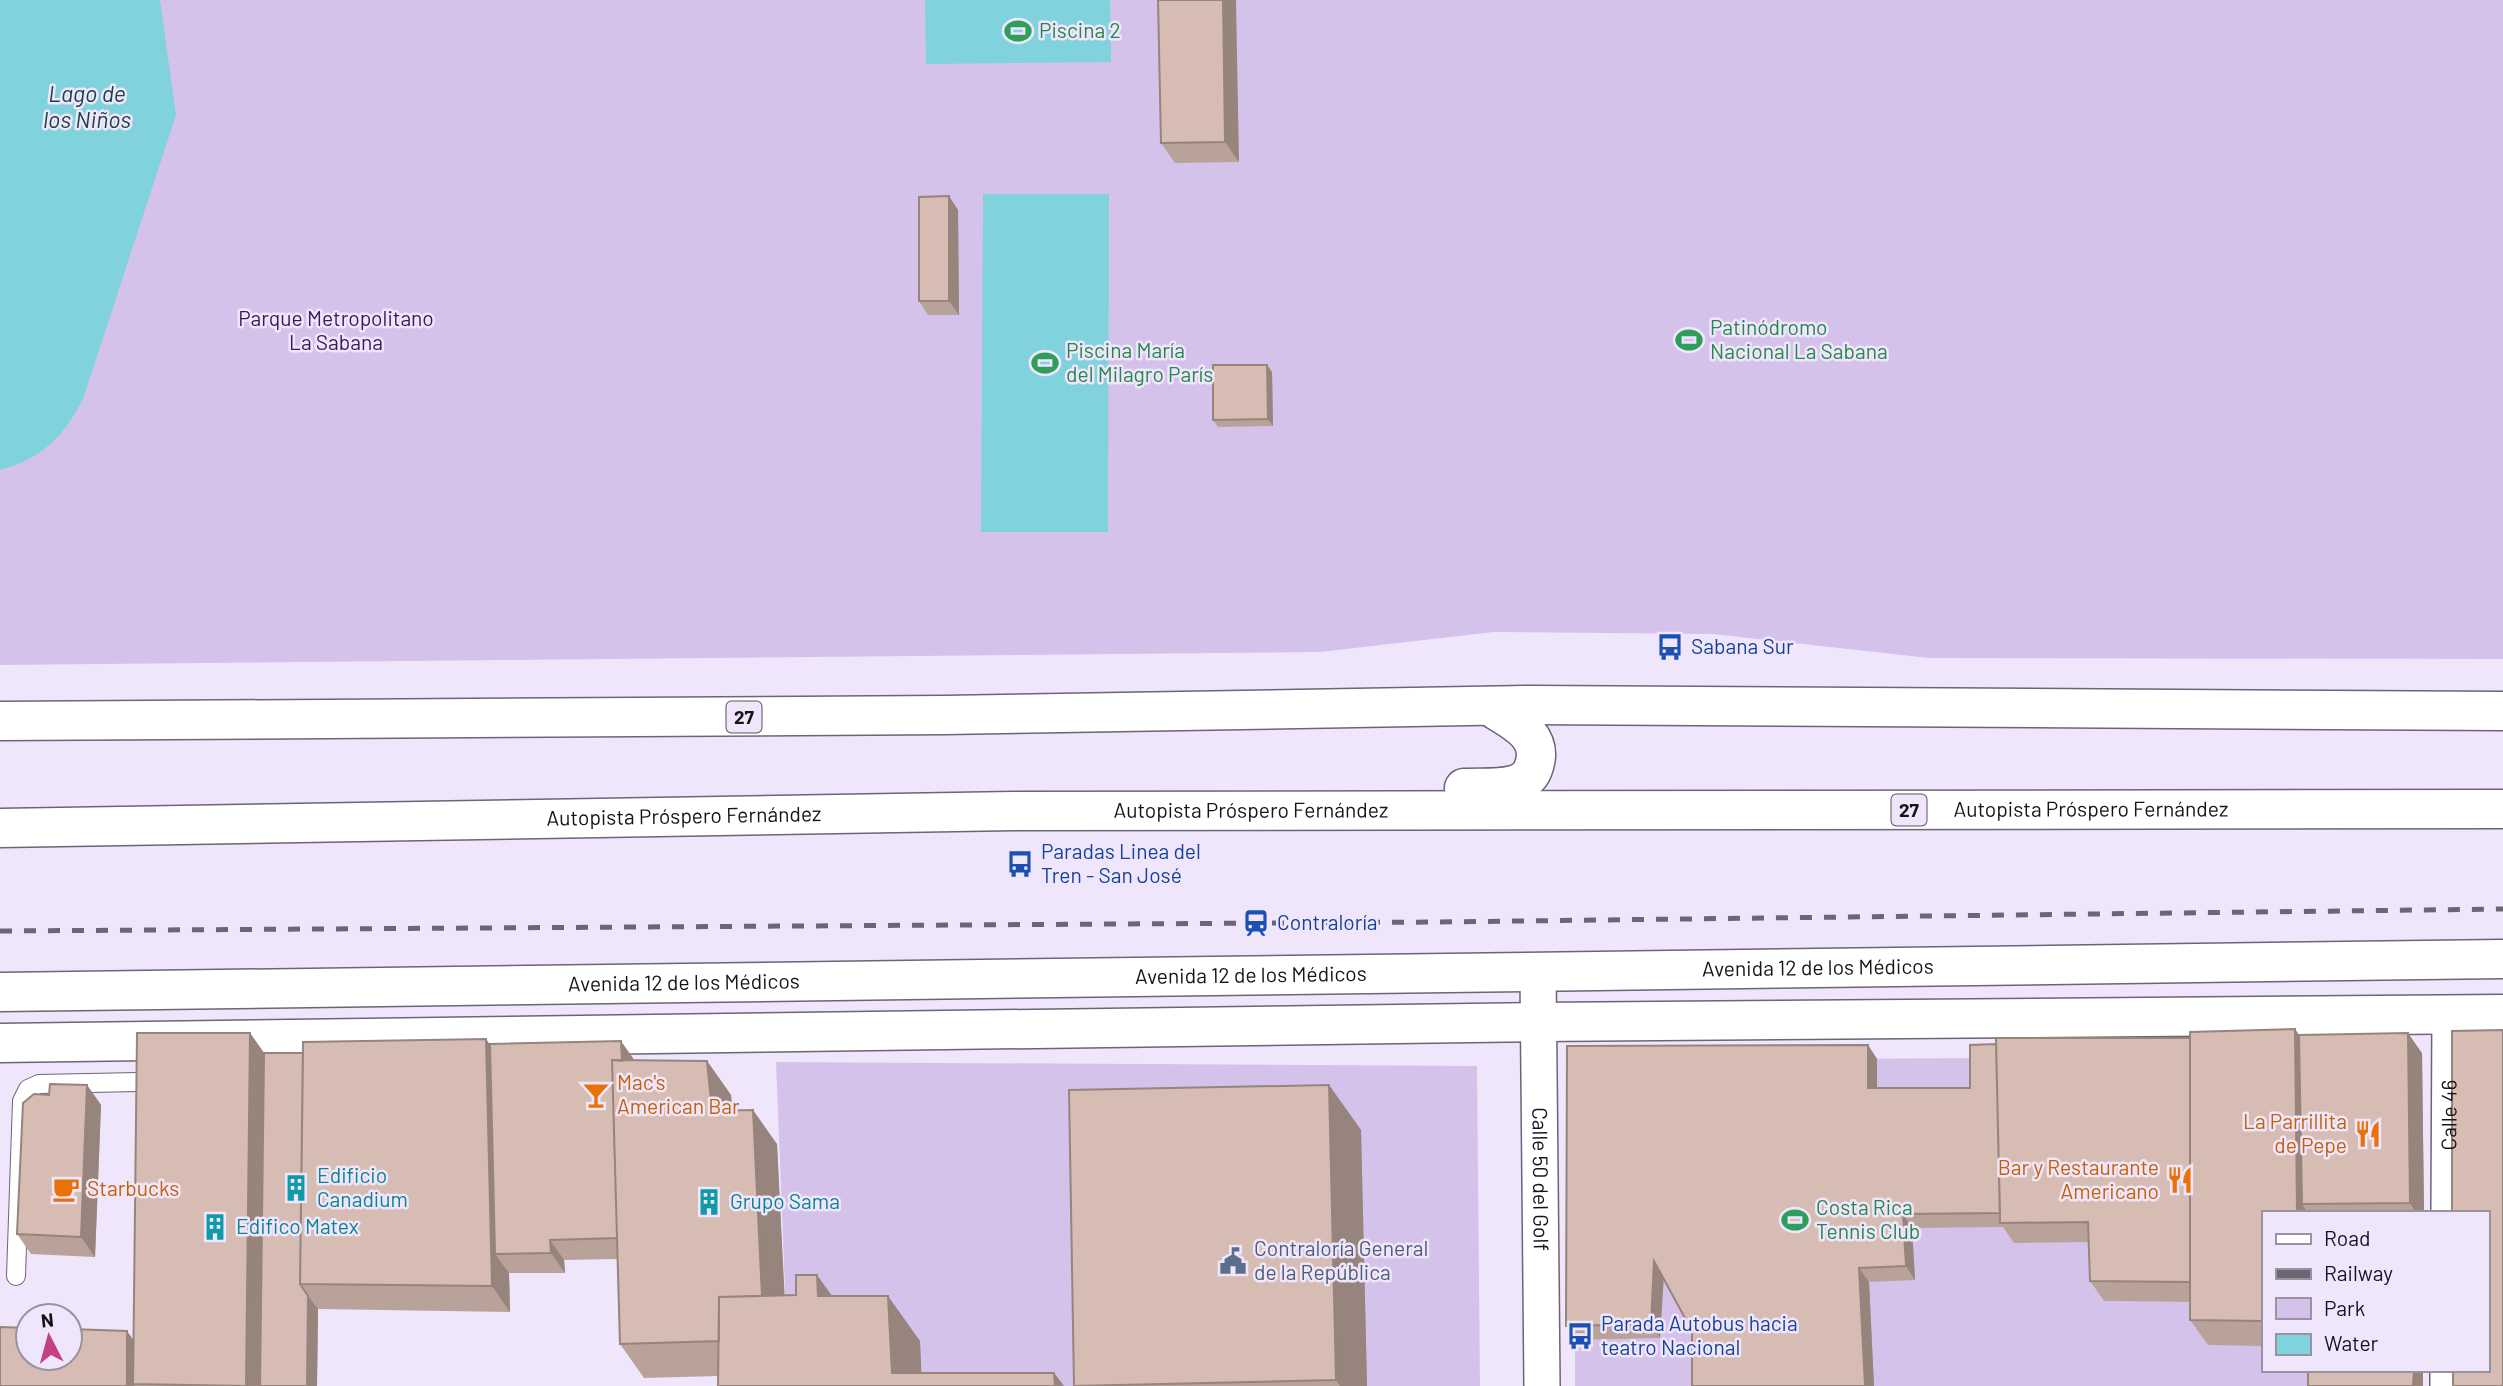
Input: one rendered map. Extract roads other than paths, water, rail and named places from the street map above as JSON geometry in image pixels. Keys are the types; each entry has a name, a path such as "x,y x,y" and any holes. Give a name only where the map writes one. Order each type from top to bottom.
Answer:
{"main road":[{"name":"27","path":"0,721 904,715 1489,706 2503,711"},
{"path":"1315,812 1387,790 1512,786 1524,781 1532,773 1537,756 1536,743 1527,731 1489,706"},
{"name":"Autopista Próspero Fernández","path":"0,828 1014,811 2503,809"},
{"name":"Avenida 12 de los Médicos","path":"0,992 2503,959"},
{"path":"0,1043 1538,1022 1946,1030 2503,1014"}],"street":[{"name":"Calle 50 del Golf","path":"1538,971 1542,1386"},
{"name":"Calle 46","path":"2449,1211 2450,1016"}],"lane":[{"path":"16,1276 22,1101 28,1089 39,1084 138,1082"}],"water":[{"name":"Lago de los Niños","path":"0,0 160,0 176,115 84,396 61,434 51,444 28,459 0,470"},
{"name":"Piscina 2","path":"925,0 1110,0 1111,62 926,64"},
{"name":"Piscina María del Milagro París","path":"983,194 1109,194 1108,532 981,532"}],"railway":[{"path":"0,931 1437,922 2503,909"}],"place":[{"name":"Piscina 2","path":"1018,31"},
{"name":"Patinódromo Nacional La Sabana","path":"1689,340"},
{"name":"Piscina María del Milagro París","path":"1045,363"},
{"name":"Sabana Sur","path":"1670,647"},
{"name":"Paradas Linea del Tren - San José","path":"1020,864"},
{"name":"Contraloría","path":"1256,923"},
{"name":"Mac's American Bar","path":"596,1095"},
{"name":"La Parrillita de Pepe","path":"2368,1134"},
{"name":"Bar y Restaurante Americano","path":"2180,1180"},
{"name":"Edificio Canadium","path":"296,1188"},
{"name":"Starbucks","path":"66,1189"},
{"name":"Grupo Sama","path":"709,1202"},
{"name":"Costa Rica Tennis Club","path":"1795,1220"},
{"name":"Edifico Matex","path":"215,1227"},
{"name":"Contraloría General de la República","path":"1233,1261"},
{"name":"Parada Autobus hacia teatro Nacional","path":"1580,1336"}],"park label":[{"name":"Parque Metropolitano La Sabana","path":"336,331"}]}
